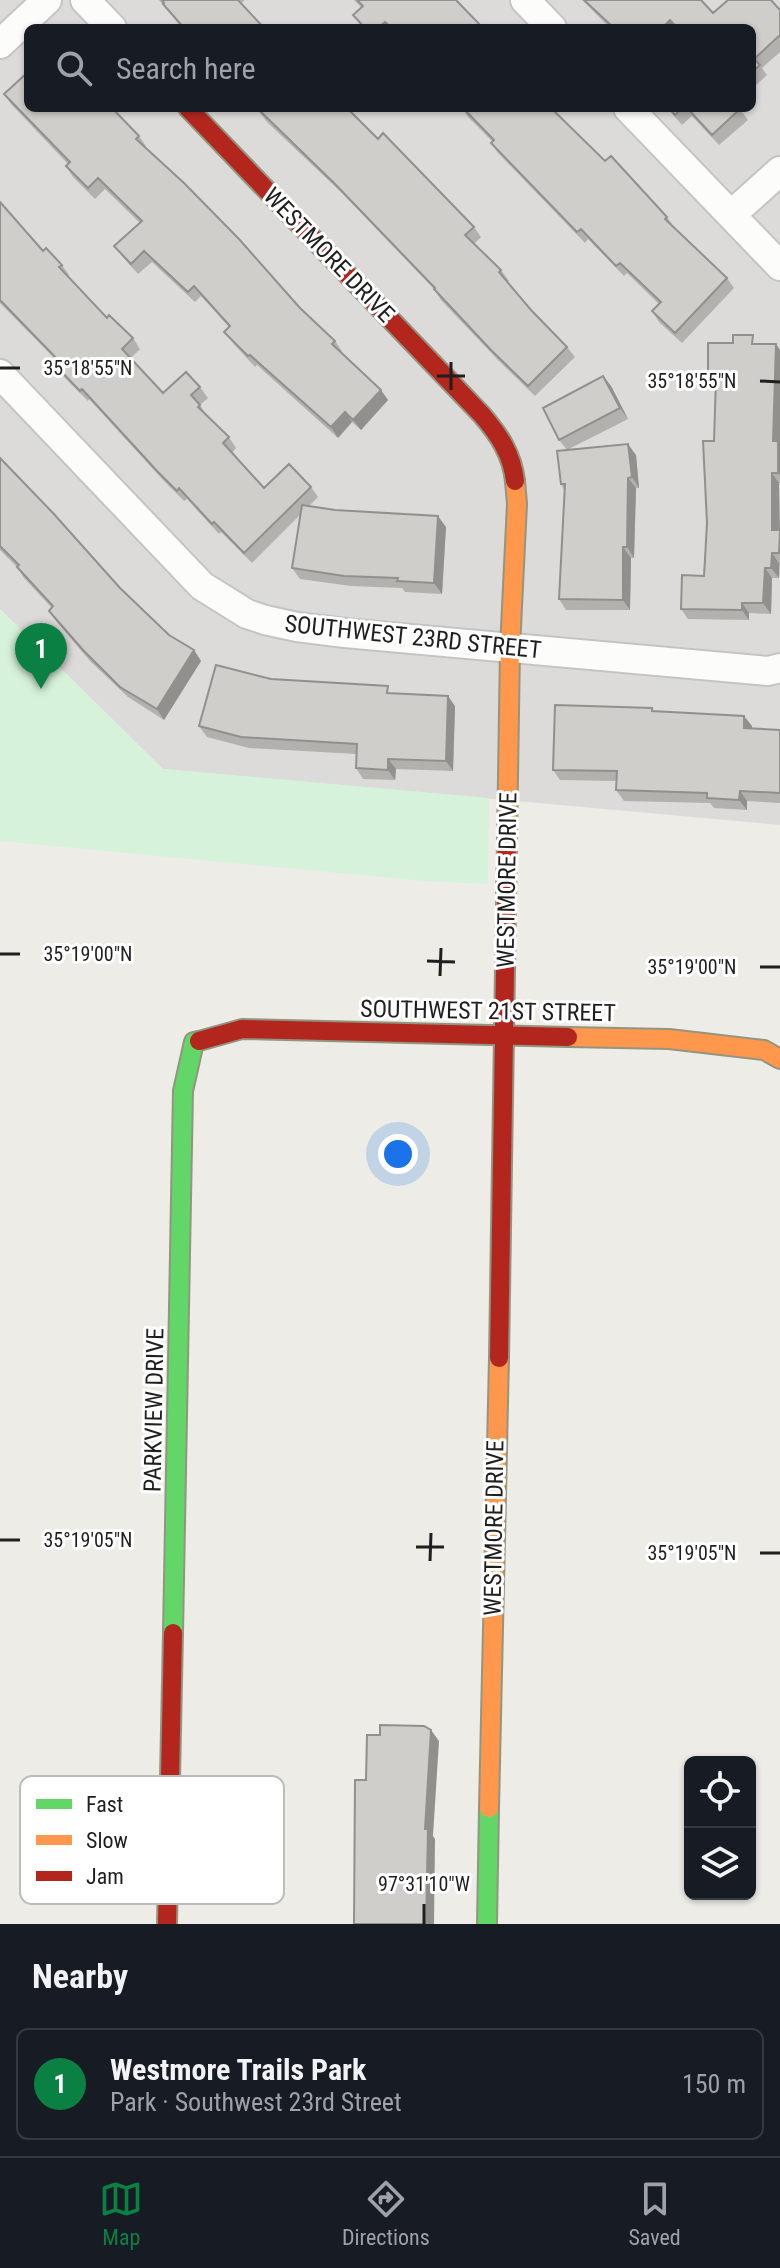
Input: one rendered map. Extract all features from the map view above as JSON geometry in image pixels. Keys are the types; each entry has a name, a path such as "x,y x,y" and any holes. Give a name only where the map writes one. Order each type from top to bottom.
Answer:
{"street":[{"path":"0,44 47,0"},
{"path":"85,0 108,24"},
{"path":"525,0 548,24"},
{"name":"WESTMORE DRIVE","path":"192,112 501,438 513,466 517,504 510,648 487,1924"},
{"path":"632,112 780,266"},
{"path":"731,215 780,171"},
{"name":"SOUTHWEST 23RD STREET","path":"0,374 202,586 247,614 297,627 768,671 780,668"},
{"name":"SOUTHWEST 21ST STREET","path":"194,1042 242,1029 504,1035 703,1041 764,1050 780,1059"},
{"name":"PARKVIEW DRIVE","path":"170,1776 183,1091 194,1042"},
{"name":"PARKVIEW DRIVE","path":"167,1904 167,1924"}],"shaded area":[{"path":"0,0 780,0 780,825 163,769 0,609"}],"green space":[{"path":"0,609 163,769 489,798 488,884 424,881 0,841"}],"building":[{"path":"162,0 238,0 260,24 180,24"},
{"path":"357,0 456,0 479,24 361,24 353,15 363,6"},
{"path":"584,0 701,0 713,13 728,0 771,0 780,10 780,35 756,57 756,24 674,24 670,20 666,24 610,24"},
{"path":"24,76 24,112 116,112 139,136 136,139 239,239 300,308 335,341 332,344 381,390 353,420 345,412 331,427 224,332 230,326 194,286 188,292 144,251 131,264 114,246 142,221 98,178 88,188 66,166 70,162 4,94"},
{"path":"261,112 351,112 378,139 383,133 474,227 465,235 501,270 499,272 531,310 567,347 528,386 334,183"},
{"path":"467,112 555,112 605,161 611,156 667,217 665,219 727,278 675,333 652,311 661,302 620,263 616,266 581,229 577,232 491,143 494,140"},
{"path":"691,112 737,112 712,135"},
{"path":"0,202 43,251 46,248 62,265 59,267 107,318 109,315 133,338 122,349 163,393 186,372 200,387 191,395 200,405 198,407 229,437 223,443 264,488 289,464 311,487 244,553 179,488 177,491 157,471 82,389 80,391 57,367 61,363 0,300"},
{"path":"733,335 753,335 752,344 776,344 773,441 778,441 778,473 772,473 772,530 780,530 779,553 772,553 771,568 765,568 763,603 742,603 742,610 681,609 682,575 704,576 707,523 703,441 714,441 716,380 708,380 708,343 733,343"},
{"path":"603,376 620,408 559,440 543,408"},
{"path":"628,444 632,477 628,478 623,600 559,599 565,484 561,484 557,451"},
{"path":"0,458 120,588 169,635 194,650 157,709 120,687 83,650 49,611 53,606 0,546"},
{"path":"302,505 438,516 434,583 344,576 292,568"},
{"path":"216,665 271,679 388,686 387,693 448,696 446,761 388,759 388,770 356,768 357,744 241,737 199,726"},
{"path":"555,705 652,708 652,711 744,716 744,728 780,730 780,793 740,791 739,800 707,798 707,793 616,790 617,771 553,770"},
{"path":"380,1725 424,1726 431,1730 425,1829 428,1829 426,1924 354,1924 355,1780 366,1780 367,1735 380,1735"}],"traffic: fast":[{"path":"173,1633 183,1091 194,1042 199,1041"},
{"path":"487,1924 489,1808"}],"traffic: slow":[{"path":"507,841 510,648 517,504 515,481"},
{"path":"568,1037 669,1039 764,1050 780,1059"},
{"path":"489,1808 499,1358"}],"traffic: jam":[{"path":"192,112 482,415 504,445 515,481"},
{"path":"499,1358 507,841"},
{"path":"199,1041 242,1029 568,1037"},
{"path":"170,1776 173,1633"},
{"path":"167,1904 167,1924"}],"place":[{"name":"Westmore Trails Park","path":"41,689"}]}
